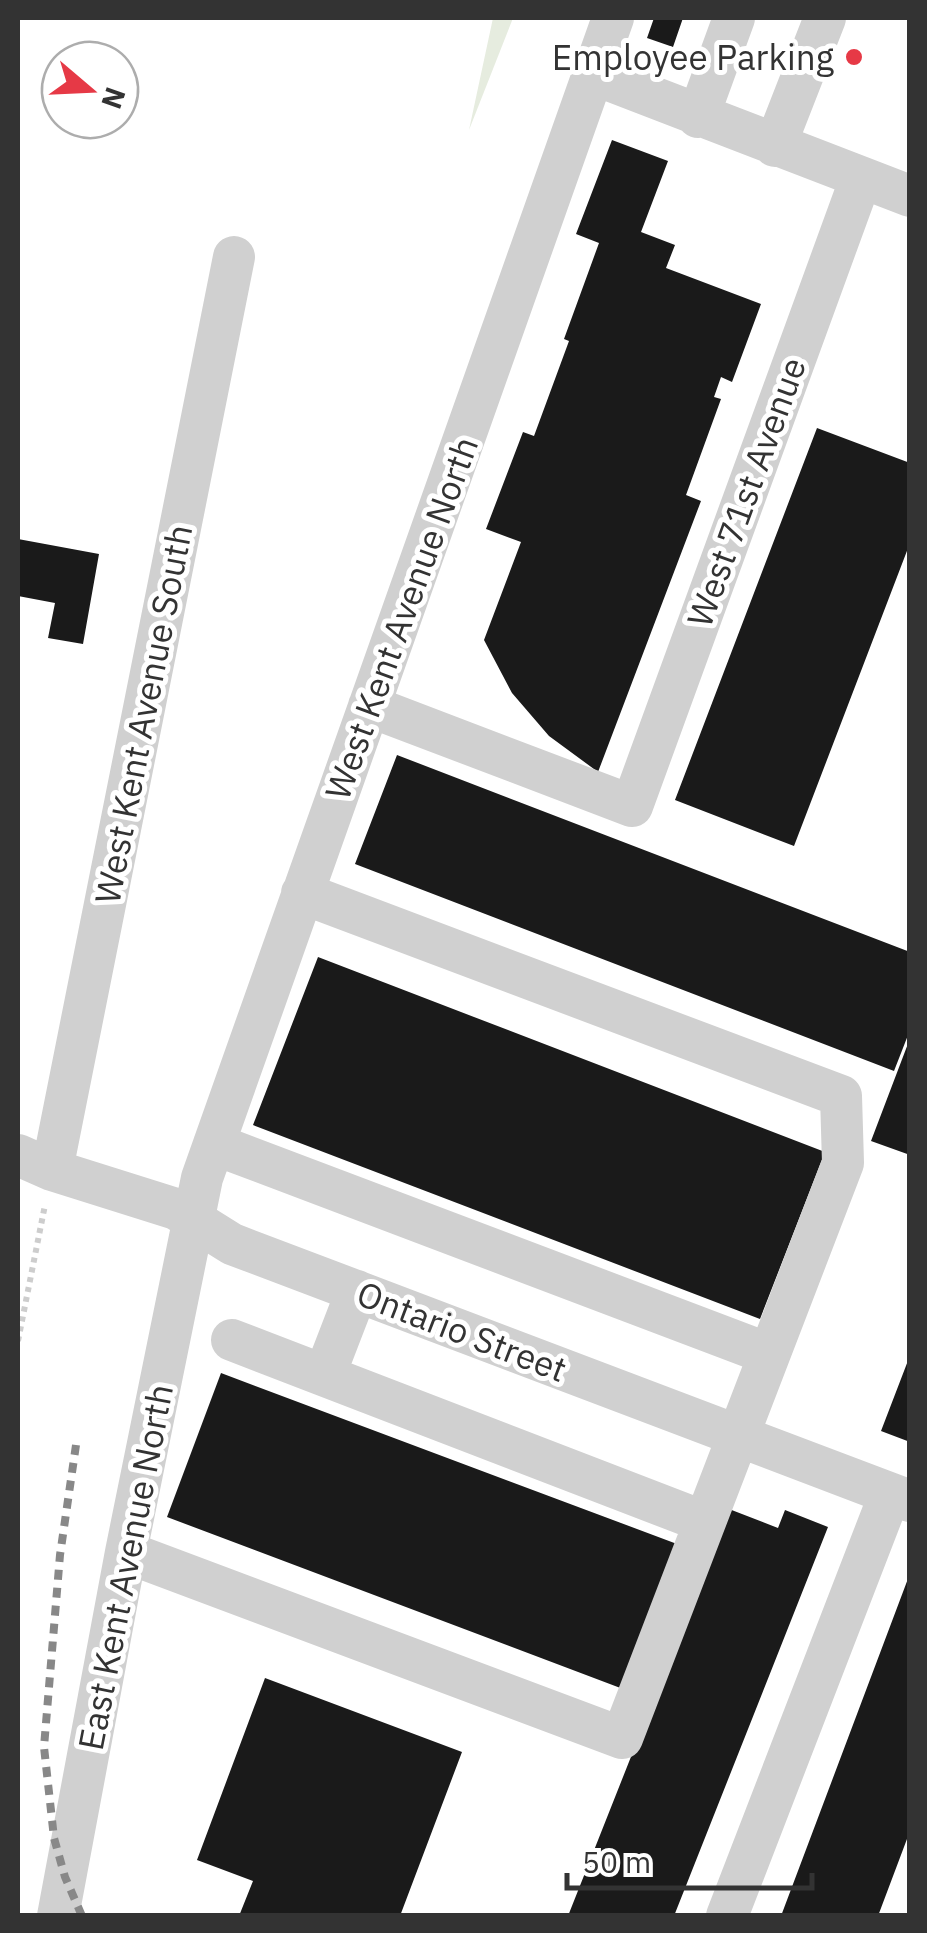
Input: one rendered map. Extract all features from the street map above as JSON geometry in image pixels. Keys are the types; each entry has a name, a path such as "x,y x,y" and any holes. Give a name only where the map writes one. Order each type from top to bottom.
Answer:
{"street":[{"name":"West Kent Avenue North","path":"194,1219 202,1178 613,18"},
{"path":"698,117 734,18"},
{"path":"775,146 824,18"},
{"path":"593,74 910,196"},
{"name":"West 71st Avenue","path":"369,706 632,806 861,178"},
{"name":"West Kent Avenue South","path":"35,1163 234,257"},
{"path":"126,1552 622,1738 843,1164 841,1096 302,893"},
{"path":"214,1144 770,1354"},
{"name":"Ontario Street","path":"35,1163 148,1198 194,1219 232,1244 900,1498"},
{"name":"East Kent Avenue North","path":"58,1916 194,1219"},
{"path":"326,1374 357,1291"},
{"path":"232,1340 705,1522"},
{"path":"727,1916 900,1498"}],"path":[{"path":"18,1341 35,1163"}],"shaded area":[{"path":"493,18 513,18 469,130"}],"building":[{"path":"654,18 683,18 673,47 647,38"},
{"path":"612,140 668,161 641,232 675,245 666,268 761,304 732,382 721,377 714,397 721,399 686,495 701,501 598,772 549,736 512,693 484,640 521,542 486,529 523,432 534,436 569,341 564,339 599,243 576,234"},
{"path":"817,428 910,463 910,543 794,846 675,800"},
{"path":"18,539 99,554 83,644 48,638 55,603 18,596"},
{"path":"397,755 910,952 910,1030 894,1071 355,864"},
{"path":"318,957 825,1152 760,1319 253,1125"},
{"path":"910,1042 910,1155 871,1141"},
{"path":"910,1358 910,1442 881,1431"},
{"path":"221,1373 685,1547 631,1692 167,1517"},
{"path":"729,1509 778,1528 785,1510 828,1527 674,1916 568,1916"},
{"path":"909,1576 910,1831 878,1916 781,1916"},
{"path":"265,1678 462,1752 400,1916 239,1916 253,1881 197,1860"}],"railway":[{"path":"76,1445 60,1555 44,1747 54,1838 82,1916"}],"place":[{"name":"Employee Parking","path":"854,57"}]}
